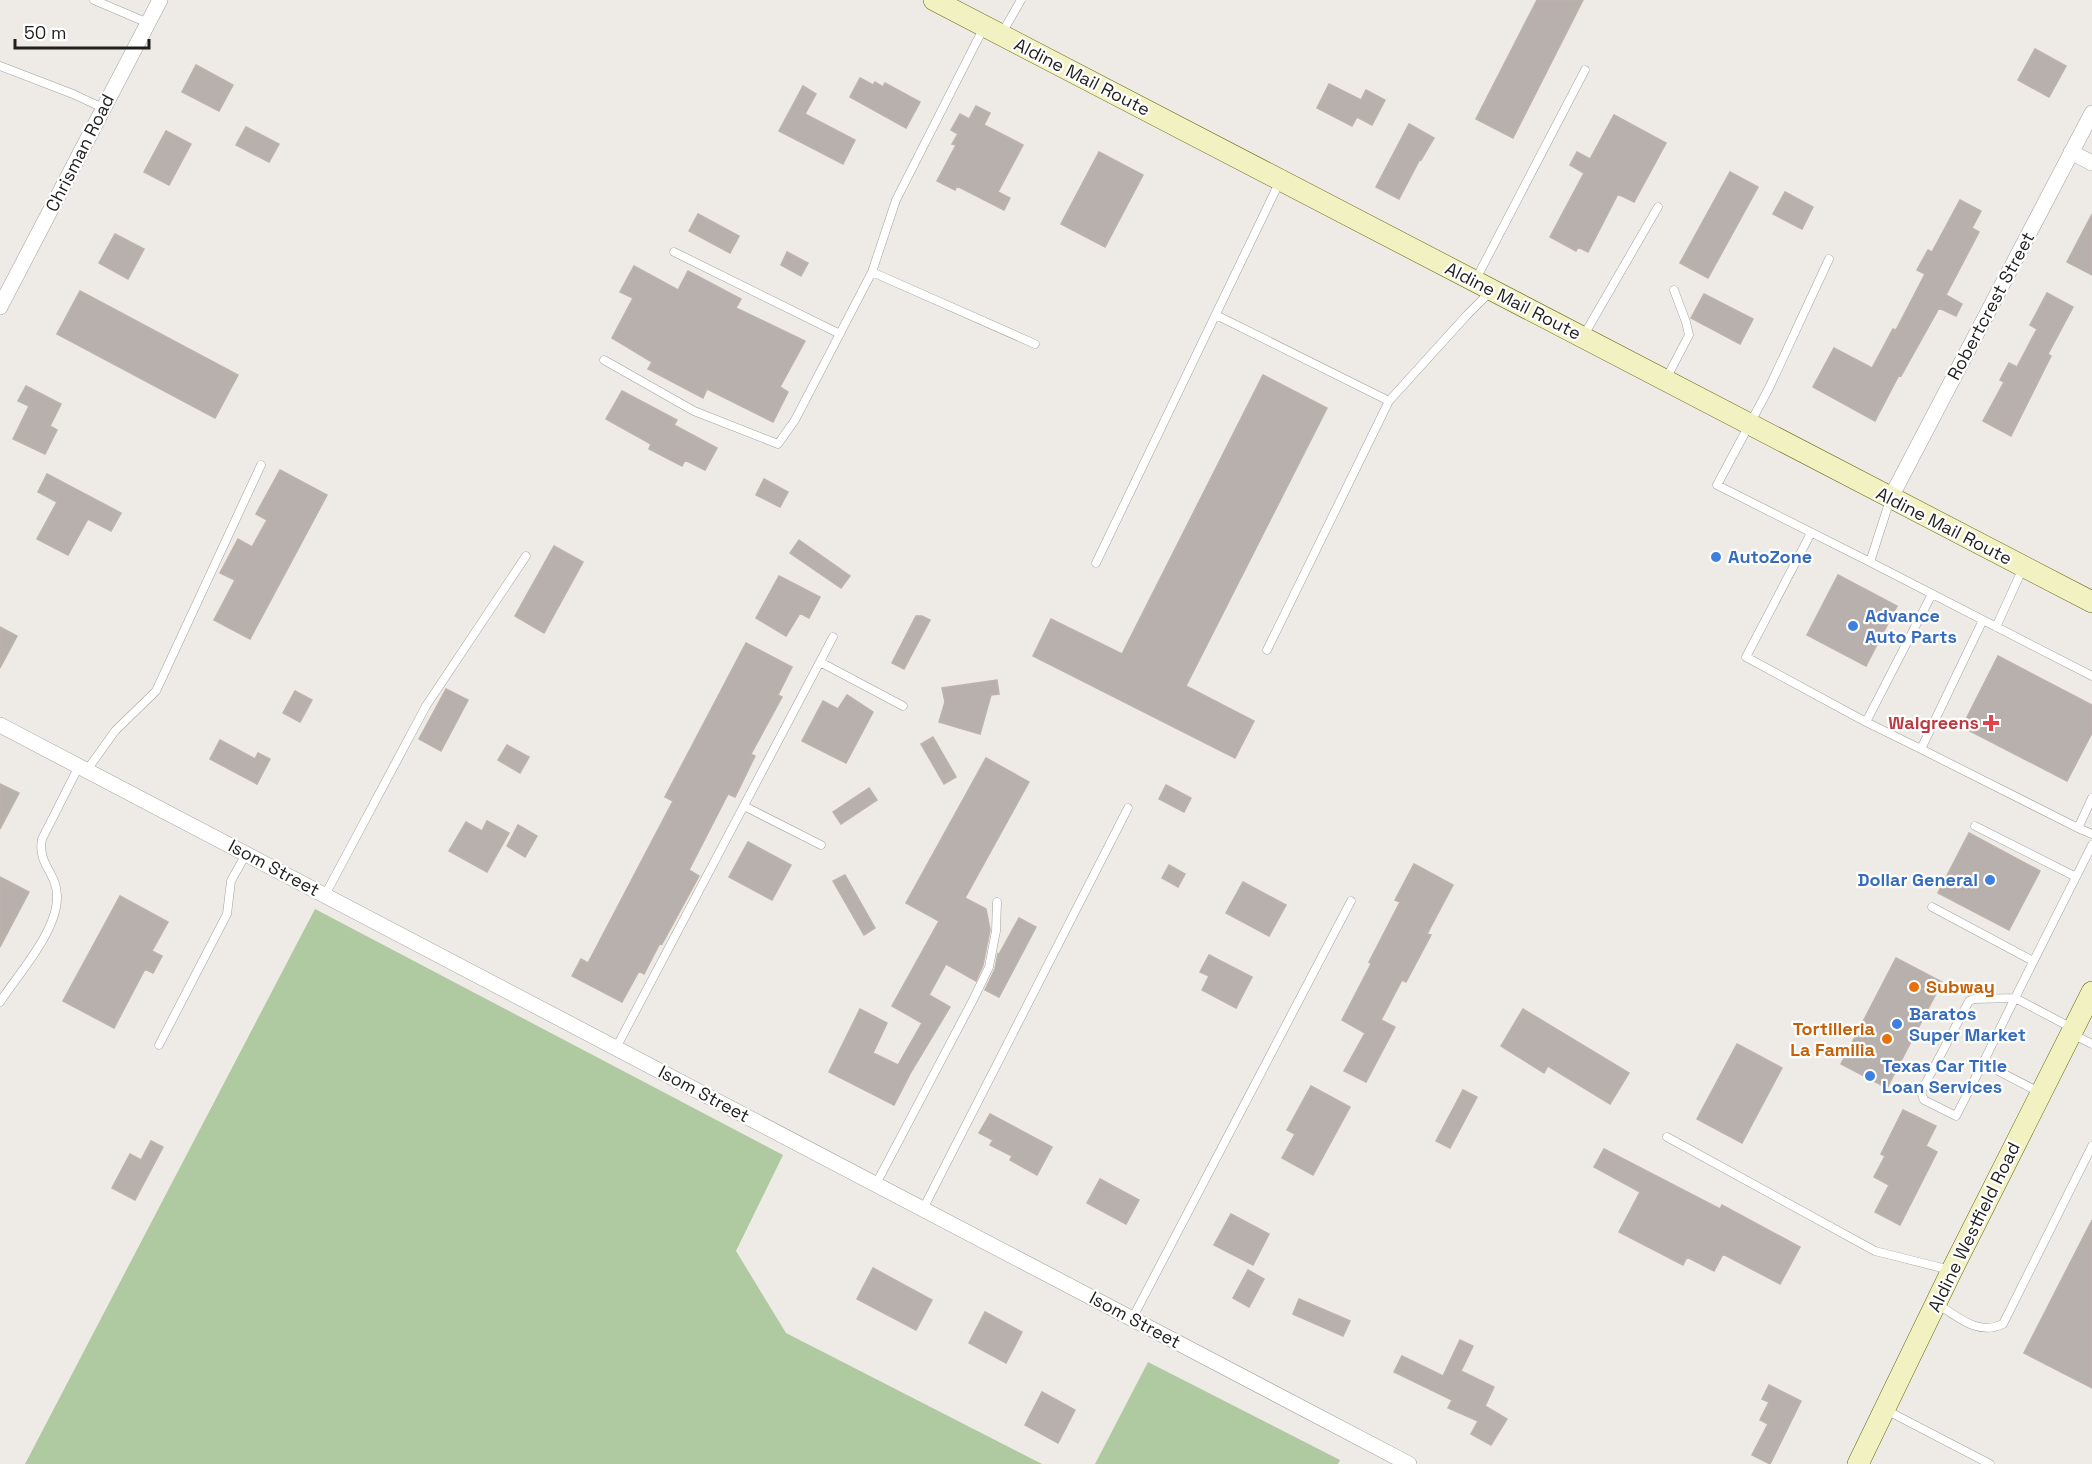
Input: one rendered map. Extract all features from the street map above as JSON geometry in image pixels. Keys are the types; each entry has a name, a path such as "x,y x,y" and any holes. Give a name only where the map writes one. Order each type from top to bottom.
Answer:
{"main road":[{"name":"Aldine Mail Route","path":"934,0 2092,602"},
{"name":"Aldine Westfield Road","path":"1858,1464 1952,1270 2092,992"}],"street":[{"name":"Chrisman Road","path":"0,307 160,0"},
{"name":"Robertcrest Street","path":"1890,499 2092,113"},
{"path":"2072,152 2092,163"},
{"name":"Isom Street","path":"0,725 1408,1464"}],"lane":[{"path":"93,0 148,23"},
{"path":"604,360 694,411 778,444 795,420 872,272 896,200 993,30 1021,0"},
{"path":"0,66 74,94 103,108"},
{"path":"1268,650 1389,401 1467,315 1484,285 1585,70"},
{"path":"1096,563 1280,180"},
{"path":"1583,337 1658,207"},
{"path":"674,252 840,334"},
{"path":"1829,259 1749,425 1717,485 2092,676"},
{"path":"872,272 1035,344"},
{"path":"1665,381 1689,335 1674,290"},
{"path":"1216,315 1389,401"},
{"path":"0,1002 16,977 32,959 54,918 58,897 56,885 40,851 42,839 83,768 115,731 156,690 261,465"},
{"path":"1870,562 1890,499"},
{"path":"1811,532 1746,657 1866,722 2092,834"},
{"path":"325,895 426,706 526,556"},
{"path":"1996,627 2024,567"},
{"path":"1866,722 1932,594"},
{"path":"1921,749 1983,620"},
{"path":"616,1048 833,637"},
{"path":"820,662 903,706"},
{"path":"2078,828 2092,798"},
{"path":"744,806 821,845"},
{"path":"923,1209 1128,808"},
{"path":"1975,826 2076,877"},
{"path":"2092,845 2033,961 2015,998 1983,1063 1956,1116 1924,1100 1921,1092 1969,1001 1974,999 2015,998 2092,1044"},
{"path":"159,1045 227,914 231,881 246,854"},
{"path":"1132,1319 1352,901"},
{"path":"876,1184 989,968 996,931 997,902"},
{"path":"1932,907 2033,961"},
{"path":"1983,1063 2041,1093"},
{"path":"1667,1137 1875,1251 1952,1270"},
{"path":"1936,1303 1981,1329 1992,1329 2003,1324 2092,1146"},
{"path":"1885,1409 1990,1464"}],"green space":[{"path":"315,909 783,1155 736,1251 786,1333 1042,1464 25,1464"},
{"path":"1148,1362 1340,1460 1338,1464 1095,1464"}],"building":[{"path":"1537,0 1583,0 1513,138 1476,119"},
{"path":"2035,49 2066,66 2049,97 2018,80"},
{"path":"196,65 233,85 219,111 182,92"},
{"path":"860,78 883,87 885,83 920,102 906,128 850,97"},
{"path":"1329,84 1361,100 1366,90 1385,100 1372,125 1357,117 1352,126 1317,108"},
{"path":"803,86 816,94 805,114 855,140 843,164 779,131"},
{"path":"976,106 990,113 984,125 1023,145 998,192 1010,198 1004,210 957,186 955,190 937,181 956,145 952,144 958,134 951,130 960,114 969,119"},
{"path":"1614,115 1666,143 1634,202 1618,194 1588,252 1578,247 1576,251 1550,237 1584,173 1570,165 1577,152 1590,159"},
{"path":"1409,124 1434,138 1399,199 1376,187"},
{"path":"246,127 279,144 269,162 236,145"},
{"path":"166,131 191,144 169,185 144,172"},
{"path":"1099,152 1143,175 1105,247 1061,224"},
{"path":"1730,172 1758,187 1708,278 1680,263"},
{"path":"1785,192 1813,207 1802,229 1773,214"},
{"path":"1960,200 1981,211 1972,228 1979,232 1946,295 1962,304 1956,316 1939,308 1875,421 1813,387 1834,348 1872,368 1893,329 1896,330 1925,274 1917,270 1928,250 1932,252"},
{"path":"698,214 739,236 730,253 689,231"},
{"path":"2092,214 2092,275 2067,262"},
{"path":"115,234 144,249 128,279 99,263"},
{"path":"787,252 808,263 801,276 781,265"},
{"path":"634,266 678,290 688,271 741,299 736,308 805,341 780,387 788,392 773,422 707,389 703,398 648,369 652,362 612,338 633,298 620,292"},
{"path":"80,291 238,375 215,418 57,334"},
{"path":"2047,293 2073,307 2048,354 2051,356 2011,436 1983,421 2004,382 2000,380 2009,363 2017,367 2037,329 2030,325"},
{"path":"1704,294 1753,319 1740,344 1691,318"},
{"path":"1263,375 1327,408 1186,686 1254,721 1235,758 1033,656 1051,619 1122,654"},
{"path":"26,386 61,404 50,426 57,430 45,454 13,439 29,406 18,401"},
{"path":"622,391 677,420 674,425 717,448 705,470 685,460 682,466 649,449 651,444 606,419"},
{"path":"280,470 327,495 250,639 214,620 235,580 220,573 238,539 252,547 267,520 256,514"},
{"path":"47,474 121,513 111,531 88,519 68,555 37,539 57,502 38,492"},
{"path":"764,479 788,492 780,507 756,495"},
{"path":"799,540 850,576 841,588 790,553"},
{"path":"554,546 583,562 544,633 515,616"},
{"path":"1838,575 1897,606 1866,666 1807,635"},
{"path":"779,576 820,597 809,618 800,613 786,636 756,618"},
{"path":"916,616 930,620 904,669 892,663"},
{"path":"0,627 17,636 0,668"},
{"path":"746,643 792,667 778,695 782,697 751,754 755,756 735,797 728,794 689,870 699,876 644,974 639,971 622,1002 572,976 581,959 588,963 673,801 665,797"},
{"name":"Walgreens","path":"1998,656 2092,705 2092,733 2067,781 1962,727"},
{"path":"997,680 999,694 991,695 980,734 939,722 945,702 942,688"},
{"path":"446,689 468,700 441,751 419,739"},
{"path":"295,691 312,700 300,722 283,713"},
{"path":"847,695 873,712 846,763 802,741 823,701 838,709"},
{"path":"933,737 956,777 944,784 921,744"},
{"path":"220,740 255,759 258,753 270,759 257,784 210,759"},
{"path":"507,745 529,757 520,773 498,760"},
{"path":"986,758 1029,782 965,898 986,909 990,930 983,965 976,981 946,964 929,995 950,1007 894,1105 829,1072 860,1009 887,1023 873,1053 898,1065 922,1023 892,1006 939,921 906,903"},
{"path":"0,784 19,793 0,829"},
{"path":"1166,785 1191,798 1184,812 1159,799"},
{"path":"869,788 877,800 841,824 833,812"},
{"path":"487,821 509,833 487,872 449,851 466,822 482,831"},
{"path":"518,825 537,836 525,857 507,846"},
{"path":"1969,833 2040,871 2009,930 1938,893"},
{"path":"748,842 791,865 772,900 729,877"},
{"path":"1414,864 1453,885 1427,934 1431,935 1406,982 1402,980 1381,1020 1395,1027 1366,1082 1344,1071 1365,1033 1342,1020 1400,902 1395,900"},
{"path":"1169,865 1185,874 1178,887 1162,878"},
{"path":"845,875 875,928 864,935 833,881"},
{"path":"0,877 29,892 0,947"},
{"path":"1243,882 1286,905 1269,936 1226,913"},
{"path":"120,896 168,922 152,951 162,956 153,973 145,969 114,1028 63,1001"},
{"path":"1019,918 1036,927 999,997 985,990 995,969 998,953 998,956"},
{"path":"1209,955 1252,977 1236,1008 1202,990 1209,976 1200,972"},
{"path":"1896,958 1942,982 1887,1088 1841,1064"},
{"path":"1523,1009 1629,1073 1610,1104 1548,1066 1544,1073 1501,1046"},
{"path":"1737,1044 1782,1068 1742,1143 1697,1119"},
{"path":"1311,1086 1350,1107 1313,1175 1282,1158 1295,1134 1287,1130"},
{"path":"1463,1090 1477,1097 1450,1148 1436,1141"},
{"path":"1903,1110 1936,1126 1926,1146 1937,1152 1900,1225 1875,1212 1889,1185 1874,1177 1885,1156 1881,1154"},
{"path":"990,1114 1052,1147 1037,1175 1010,1160 1012,1156 990,1145 993,1140 979,1133"},
{"path":"151,1141 163,1147 135,1200 112,1188 130,1154 141,1160"},
{"path":"1604,1149 1720,1209 1722,1205 1800,1247 1780,1284 1723,1254 1714,1271 1687,1257 1683,1265 1619,1232 1640,1192 1594,1167"},
{"path":"1100,1179 1139,1200 1126,1224 1087,1203"},
{"path":"1231,1214 1269,1234 1253,1265 1214,1245"},
{"path":"2092,1220 2092,1388 2024,1353"},
{"path":"873,1268 932,1300 916,1330 857,1299"},
{"path":"1248,1270 1264,1279 1249,1307 1233,1298"},
{"path":"1299,1299 1350,1321 1343,1336 1293,1314"},
{"path":"985,1312 1022,1332 1006,1363 969,1343"},
{"path":"1460,1340 1473,1346 1461,1371 1494,1387 1485,1406 1507,1419 1491,1445 1471,1434 1478,1421 1448,1408 1452,1400 1394,1372 1402,1356 1443,1376"},
{"path":"1769,1385 1801,1401 1770,1464 1752,1455 1768,1424 1760,1420 1769,1402 1762,1399"},
{"path":"1042,1392 1075,1410 1058,1443 1025,1425"}],"place":[{"name":"AutoZone","path":"1716,557"},
{"name":"Advance Auto Parts","path":"1853,626"},
{"name":"Walgreens","path":"1991,723"},
{"name":"Dollar General","path":"1990,880"},
{"name":"Subway","path":"1914,987"},
{"name":"Baratos Super Market","path":"1897,1024"},
{"name":"Tortilleria La Familia","path":"1887,1039"},
{"name":"Texas Car Title Loan Services","path":"1870,1076"}]}
